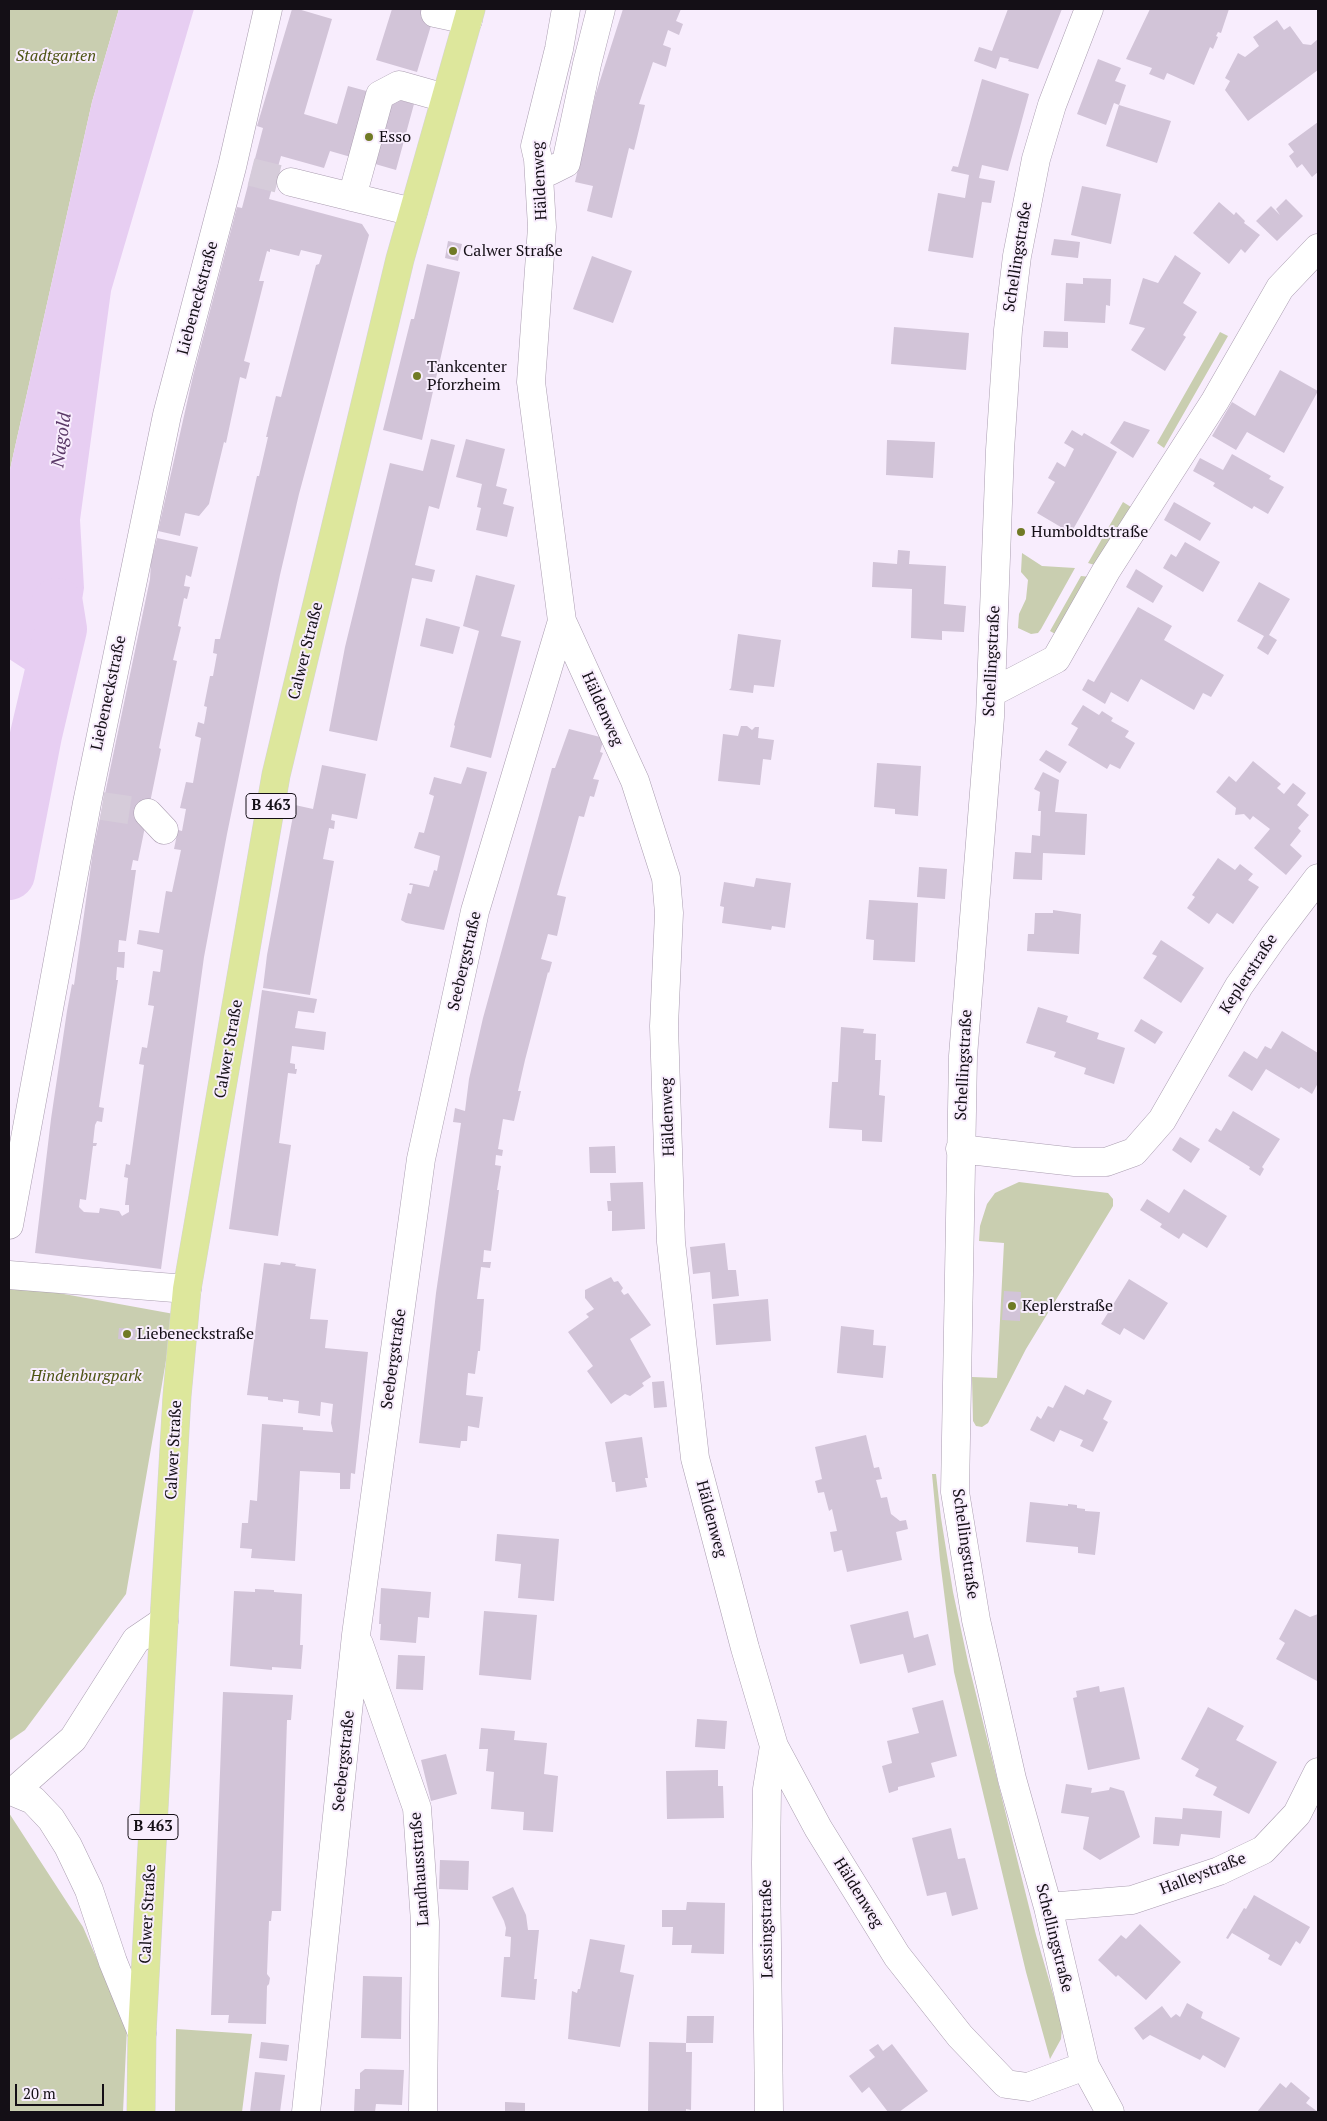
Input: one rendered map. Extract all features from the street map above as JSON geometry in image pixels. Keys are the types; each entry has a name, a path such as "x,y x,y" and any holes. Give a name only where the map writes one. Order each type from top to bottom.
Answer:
{"main road":[{"name":"Calwer Straße","path":"141,2112 142,2033 164,1621 177,1396 187,1289 276,775 413,212 470,15"}],"street":[{"name":"Liebeneckstraße","path":"9,1225 95,804 167,415 242,169 268,9"},
{"name":"Häldenweg","path":"566,9 559,49 535,146 538,159 542,227 531,382 562,622 635,781 666,878 669,913 664,1026 671,1242 695,1458 745,1648 774,1746 818,1828 897,1956 960,2036 1006,2084 1028,2087 1085,2066"},
{"path":"538,159 542,169 550,171 566,163 587,64 602,9"},
{"name":"Schellingstraße","path":"1089,9 1044,130 1016,256 1008,330 1000,440 991,692 963,1056 960,1149 967,1307 955,1492 976,1620 1012,1779 1048,1907 1085,2066 1110,2112"},
{"path":"435,13 470,15"},
{"path":"352,197 380,95 399,86 445,98"},
{"path":"291,182 413,212"},
{"path":"991,692 1056,659 1106,571 1215,401 1280,288 1318,248"},
{"name":"Seebergstraße","path":"306,2112 356,1635 422,1159 475,911 562,622"},
{"name":"Keplerstraße","path":"960,1149 1075,1162 1106,1162 1134,1152 1162,1120 1239,986 1318,878"},
{"path":"9,1275 187,1289"},
{"path":"142,2033 113,1962 89,1890 68,1846 51,1819 33,1800 11,1790 74,1739 136,1640 164,1621"},
{"name":"Landhausstraße","path":"356,1635 418,1808 425,1922 423,2112"},
{"name":"Lessingstraße","path":"769,2112 767,1789 774,1746"},
{"name":"Halleystraße","path":"1048,1907 1132,1900 1219,1871 1263,1850 1296,1814 1318,1772"}],"green space":[{"name":"Stadtgarten","path":"9,9 119,9 92,102 9,474"},
{"path":"1220,332 1228,336 1164,448 1157,443"},
{"path":"1123,502 1131,507 1098,566 1088,563"},
{"path":"1022,553 1042,566 1075,568 1038,633 1031,634 1018,628 1019,614 1026,599 1028,580 1021,572"},
{"path":"1081,576 1091,577 1057,635 1050,631"},
{"path":"1019,1182 1108,1193 1113,1199 1113,1206 1026,1349 988,1423 982,1427 976,1426 973,1421 972,1377 997,1378 1004,1243 979,1241 980,1226 987,1204 995,1193"},
{"name":"Hindenburgpark","path":"9,1284 174,1314 126,1594 25,1730 9,1741"},
{"path":"932,1474 936,1474 953,1592 968,1662 1036,1935 1062,2025 1061,2039 1050,2059 1026,1972 954,1672 940,1560"},
{"path":"9,1813 83,1927 127,2028 123,2112 9,2112"},
{"path":"176,2029 252,2034 242,2112 175,2112"}],"water":[{"path":"119,9 194,9 111,291 80,520 84,588 69,679 29,672 9,659 9,474 92,102"}],"building":[{"path":"292,9 332,19 304,114 337,124 348,86 414,104 396,170 330,151 324,168 281,156 269,199 362,224 369,235 299,494 280,575 227,834 204,957 161,1269 35,1253 51,1119 67,1011 72,984 74,985 93,851 157,538 198,547 191,577 186,575 184,586 190,587 187,599 184,598 178,626 181,627 173,660 177,661 159,748 161,749 138,861 133,860 131,870 136,870 126,941 119,940 118,952 125,952 124,968 117,967 116,980 118,980 99,1107 104,1108 102,1122 97,1121 95,1125 93,1143 97,1143 96,1146 93,1146 86,1200 80,1199 79,1207 84,1212 99,1213 100,1208 119,1211 122,1216 129,1212 129,1205 125,1205 128,1178 124,1177 126,1164 130,1165 144,1065 139,1064 142,1047 147,1048 154,1006 148,1005 153,971 160,972 163,950 137,944 139,930 159,933 166,891 172,892 181,850 174,849 178,830 182,831 186,809 180,808 186,782 193,783 201,738 195,736 198,722 204,724 207,707 204,706 217,654 213,653 215,639 220,639 276,396 281,397 316,265 319,264 322,255 301,250 299,256 270,249 270,252 267,251 259,281 264,281 244,361 250,363 246,379 240,377 226,443 224,442 209,504 199,516 185,513 180,536 158,531 193,376 237,207 242,208 263,128 257,126"},
{"path":"392,9 436,9 417,72 376,60"},
{"path":"623,9 681,9 676,21 683,24 679,35 668,30 663,45 671,48 666,67 653,62 639,104 645,105 634,150 629,148 612,218 587,211 593,186 575,182 596,93"},
{"path":"1008,9 1062,9 1038,69 1000,57 996,69 974,61 979,47 992,51"},
{"path":"1150,9 1229,9 1221,33 1218,32 1216,36 1218,37 1213,49 1210,47 1194,85 1167,73 1164,80 1149,74 1152,68 1126,59"},
{"path":"1277,20 1284,30 1290,26 1303,44 1311,45 1318,39 1318,70 1248,121 1225,90 1230,81 1225,78 1238,53 1245,57 1259,46 1253,37"},
{"path":"1098,59 1121,68 1115,81 1126,85 1119,105 1114,103 1106,125 1077,114"},
{"path":"982,79 1029,94 1008,171 982,165 979,178 995,181 991,203 982,202 973,258 928,251 938,193 965,198 969,175 951,171 953,166 958,167"},
{"path":"1119,105 1171,121 1157,163 1106,146"},
{"path":"1318,122 1318,172 1312,177 1302,164 1297,168 1289,156 1294,152 1288,144"},
{"path":"1082,186 1121,194 1111,244 1071,235"},
{"path":"1286,199 1303,216 1277,241 1256,221 1271,206 1280,215 1276,209"},
{"path":"1219,202 1234,215 1236,212 1245,221 1244,223 1260,235 1245,253 1241,249 1229,264 1193,233"},
{"path":"1054,239 1080,242 1078,258 1051,255"},
{"name":"Calwer Straße","path":"448,241 462,244 458,261 445,258"},
{"path":"1175,255 1201,273 1183,303 1197,312 1183,335 1186,337 1165,371 1131,350 1145,328 1129,324 1143,278 1158,283"},
{"path":"592,256 632,271 613,323 573,309"},
{"path":"427,264 460,272 422,440 383,430 411,319 414,319"},
{"path":"1083,278 1111,279 1110,306 1106,305 1105,323 1064,321 1066,283 1083,284"},
{"path":"894,327 969,333 966,370 891,364"},
{"path":"1044,331 1068,332 1068,348 1043,347"},
{"path":"1280,370 1318,391 1284,453 1247,432 1236,450 1212,436 1232,402 1255,416"},
{"path":"1124,421 1150,430 1133,458 1110,443"},
{"path":"1072,430 1082,436 1084,433 1117,452 1071,533 1037,513 1055,482 1048,478 1057,462 1065,467 1074,449 1064,443"},
{"path":"431,439 455,445 439,509 429,506 415,565 435,570 432,582 412,578 377,741 329,731 345,647 390,463 423,471"},
{"path":"466,439 505,449 496,486 507,489 503,504 514,507 507,537 476,530 481,508 477,507 482,484 456,477"},
{"path":"887,440 935,442 933,478 886,475"},
{"path":"1232,454 1271,476 1269,479 1284,487 1268,514 1254,506 1252,509 1213,486 1215,483 1193,471 1200,458 1223,470"},
{"path":"1174,502 1211,523 1200,541 1164,520"},
{"path":"1185,542 1220,562 1203,592 1163,568 1171,554 1176,557"},
{"path":"898,550 910,551 909,564 946,566 944,604 966,606 964,632 942,631 942,640 911,638 912,589 872,587 873,562 897,564"},
{"path":"1136,569 1163,586 1153,603 1126,587"},
{"path":"476,575 515,585 501,636 521,641 491,758 450,747 479,631 463,626"},
{"path":"1259,582 1290,599 1269,635 1277,640 1268,655 1257,648 1264,636 1237,621"},
{"path":"1138,607 1172,626 1164,640 1224,675 1211,697 1203,693 1194,710 1141,679 1128,702 1111,692 1105,704 1082,690 1088,679 1094,682"},
{"path":"426,618 460,627 453,654 420,646"},
{"path":"738,634 781,640 774,687 754,685 753,693 729,690 731,688"},
{"path":"1083,705 1099,715 1102,711 1113,718 1111,721 1129,731 1125,737 1135,743 1120,769 1110,764 1107,769 1068,745 1078,728 1071,724"},
{"path":"741,726 747,726 752,730 755,727 759,727 758,738 774,740 771,760 763,759 760,785 718,781 723,734 738,736"},
{"path":"569,729 604,738 600,752 603,753 593,779 599,780 594,797 590,796 584,817 579,816 557,895 566,897 557,936 548,934 541,959 552,962 525,1060 518,1091 521,1091 514,1121 503,1119 498,1149 503,1150 502,1156 496,1155 495,1165 501,1166 497,1190 499,1190 491,1251 484,1250 483,1262 491,1262 490,1268 481,1267 477,1299 484,1299 480,1351 478,1351 475,1374 468,1373 466,1395 483,1397 479,1428 468,1426 467,1441 461,1441 460,1448 419,1443 436,1293 461,1123 453,1122 455,1108 465,1111 469,1079 483,1018 552,768 555,768"},
{"path":"1046,750 1067,762 1060,773 1039,760"},
{"path":"1253,761 1281,784 1277,788 1284,794 1293,783 1306,793 1297,805 1309,815 1298,828 1301,831 1290,845 1302,856 1286,875 1254,848 1270,829 1253,816 1250,820 1244,814 1235,815 1236,808 1216,792 1229,776 1236,782"},
{"path":"877,763 921,766 918,816 895,814 895,809 874,807"},
{"path":"322,765 366,774 357,819 332,814 331,820 335,821 334,829 329,828 323,859 334,861 310,995 263,988 267,955 295,805 313,809"},
{"path":"467,767 487,772 444,930 406,923 401,920 408,893 411,894 413,885 409,885 410,883 429,887 434,870 437,871 440,856 414,848 419,832 424,833 434,796 429,794 434,777 461,784"},
{"path":"1043,772 1059,780 1055,812 1087,814 1085,855 1043,853 1042,880 1013,879 1015,852 1031,853 1032,835 1040,836 1041,811 1038,811 1040,792 1034,789"},
{"path":"1218,858 1235,870 1240,864 1253,874 1248,880 1259,887 1233,924 1217,913 1209,924 1187,908 1195,897 1192,895"},
{"path":"919,867 947,869 945,899 917,897"},
{"path":"756,878 791,883 785,928 772,926 771,930 722,923 724,907 720,906 724,882 754,887"},
{"path":"869,900 918,903 915,962 873,960 874,940 866,939"},
{"path":"1053,910 1081,914 1079,954 1027,951 1028,934 1034,934 1035,913 1053,913"},
{"path":"1161,940 1204,968 1181,1003 1143,978 1157,956 1152,954"},
{"path":"262,990 317,999 314,1013 298,1011 295,1028 326,1032 324,1050 292,1046 290,1063 295,1064 295,1069 297,1069 296,1074 288,1073 279,1143 291,1145 278,1236 229,1229"},
{"path":"1038,1007 1068,1016 1066,1022 1099,1033 1097,1039 1125,1048 1114,1084 1084,1074 1086,1068 1054,1057 1056,1052 1026,1043"},
{"path":"1141,1019 1163,1032 1155,1044 1134,1031"},
{"path":"841,1027 864,1029 863,1033 876,1034 875,1060 881,1060 879,1095 885,1096 882,1142 862,1141 862,1130 829,1128 832,1082 838,1082"},
{"path":"1282,1031 1318,1053 1318,1083 1312,1094 1301,1087 1299,1089 1266,1069 1252,1091 1228,1076 1244,1051 1257,1059 1265,1046 1271,1049"},
{"path":"1233,1111 1280,1139 1262,1167 1264,1169 1260,1176 1249,1169 1250,1167 1208,1141 1216,1128 1221,1131"},
{"path":"1180,1137 1200,1149 1191,1163 1172,1150"},
{"path":"615,1146 616,1173 590,1173 589,1147"},
{"path":"643,1182 645,1229 612,1231 612,1211 608,1211 607,1201 611,1201 610,1183"},
{"path":"1184,1189 1227,1216 1207,1248 1183,1233 1179,1239 1160,1227 1162,1224 1140,1210 1147,1199 1169,1213"},
{"path":"725,1243 728,1270 736,1270 739,1296 712,1299 710,1272 693,1274 690,1247"},
{"path":"281,1262 316,1269 310,1319 328,1320 325,1348 368,1352 355,1474 351,1473 350,1489 340,1489 340,1473 300,1471 295,1561 251,1558 252,1549 240,1548 242,1523 248,1523 250,1500 257,1501 262,1424 303,1427 303,1430 333,1432 331,1423 333,1404 321,1402 320,1416 298,1413 299,1401 283,1399 283,1402 268,1400 268,1397 247,1395 264,1263 280,1265"},
{"path":"611,1277 614,1282 618,1281 623,1288 621,1291 624,1295 628,1293 651,1325 630,1339 651,1377 642,1383 644,1386 630,1396 625,1394 611,1404 587,1371 593,1366 568,1332 589,1317 586,1314 594,1309 585,1298 585,1290"},
{"path":"1129,1279 1168,1303 1144,1340 1124,1328 1120,1335 1101,1324"},
{"name":"Keplerstraße","path":"1004,1291 1021,1292 1020,1321 1002,1320"},
{"path":"768,1299 771,1341 716,1345 713,1304"},
{"path":"841,1326 874,1330 873,1345 886,1346 883,1378 837,1373"},
{"name":"Liebeneckstraße","path":"119,1328 136,1329 135,1340 118,1339"},
{"path":"664,1381 667,1407 654,1408 652,1382"},
{"path":"1065,1385 1084,1395 1087,1389 1112,1401 1103,1419 1108,1422 1093,1452 1080,1446 1083,1440 1060,1430 1054,1442 1030,1430 1037,1416 1041,1419 1048,1406 1053,1408"},
{"path":"866,1435 874,1468 879,1467 882,1479 876,1480 881,1498 887,1497 891,1514 900,1521 906,1520 908,1529 896,1532 902,1560 847,1572 842,1550 834,1552 830,1532 837,1531 832,1509 829,1511 824,1492 818,1493 815,1481 822,1479 815,1447"},
{"path":"642,1437 648,1478 645,1478 647,1487 616,1492 615,1482 612,1482 605,1442"},
{"path":"1030,1502 1068,1506 1068,1504 1077,1505 1077,1508 1085,1509 1085,1511 1100,1512 1095,1555 1078,1553 1078,1547 1026,1542"},
{"path":"497,1534 559,1539 554,1601 518,1598 521,1564 495,1561"},
{"path":"381,1588 431,1592 429,1618 418,1617 416,1643 380,1640"},
{"path":"255,1589 302,1594 300,1645 303,1645 301,1669 272,1667 272,1670 230,1666 234,1591 255,1592"},
{"path":"1295,1609 1310,1617 1318,1614 1317,1681 1276,1659 1285,1643 1279,1639"},
{"path":"484,1611 537,1615 531,1680 479,1675"},
{"path":"908,1611 914,1638 928,1634 936,1665 908,1673 903,1654 860,1664 850,1625"},
{"path":"398,1655 425,1656 423,1690 396,1689"},
{"path":"1099,1686 1100,1692 1124,1687 1140,1759 1088,1770 1073,1698 1077,1697 1076,1691"},
{"path":"223,1692 293,1695 291,1720 287,1720 281,1911 272,1911 271,1921 269,1921 267,1974 270,1978 267,1986 266,2024 228,2023 229,2015 211,2015"},
{"path":"943,1700 957,1756 931,1763 935,1777 898,1787 898,1790 889,1793 882,1766 892,1763 887,1741 919,1733 912,1708"},
{"path":"1208,1707 1244,1726 1236,1740 1277,1762 1249,1814 1213,1795 1217,1787 1195,1776 1199,1769 1181,1759"},
{"path":"697,1719 727,1721 725,1749 695,1747"},
{"path":"481,1728 515,1731 514,1740 547,1743 544,1774 558,1776 553,1832 523,1830 524,1812 491,1809 494,1772 486,1771 488,1749 479,1749"},
{"path":"446,1754 457,1794 431,1801 421,1760"},
{"path":"718,1770 718,1786 723,1786 724,1818 667,1819 666,1771"},
{"path":"1066,1784 1092,1788 1091,1793 1109,1790 1110,1787 1124,1791 1140,1837 1100,1860 1083,1849 1089,1817 1061,1813"},
{"path":"1183,1808 1222,1811 1220,1838 1181,1834 1179,1846 1153,1844 1155,1817 1182,1819"},
{"path":"951,1828 958,1859 965,1858 978,1909 952,1916 946,1892 927,1896 912,1838"},
{"path":"440,1860 469,1861 468,1890 439,1889"},
{"path":"513,1887 526,1915 528,1930 539,1930 534,1979 537,1979 535,2000 501,1997 504,1957 510,1957 511,1937 505,1936 506,1928 504,1921 492,1897"},
{"path":"1254,1895 1310,1927 1300,1944 1296,1941 1281,1966 1268,1959 1270,1955 1232,1933 1228,1939 1226,1938"},
{"path":"687,1902 725,1903 724,1954 691,1953 692,1945 672,1945 673,1927 662,1927 662,1910 686,1910"},
{"path":"1140,1924 1181,1962 1146,2000 1118,1975 1116,1977 1098,1960 1121,1935 1126,1939"},
{"path":"590,1939 625,1945 620,1972 634,1975 620,2047 568,2039 572,1991 577,1993 578,1989 580,1989"},
{"path":"363,1976 402,1977 401,2039 361,2038"},
{"path":"1187,2003 1203,2012 1201,2018 1240,2038 1225,2068 1203,2055 1200,2060 1150,2035 1143,2040 1134,2028 1162,2006 1171,2018 1176,2014 1180,2017"},
{"path":"687,2016 714,2016 713,2043 686,2043"},
{"path":"261,2042 289,2045 287,2061 259,2058"},
{"path":"649,2042 686,2043 686,2052 692,2052 691,2110 686,2109 686,2112 648,2112"},
{"path":"878,2044 883,2051 892,2044 928,2091 899,2112 888,2112 869,2087 862,2093 849,2076 875,2057 869,2050"},
{"path":"365,2069 404,2070 402,2105 376,2104 375,2112 354,2112 355,2089 360,2089 360,2073"},
{"path":"255,2072 285,2075 280,2112 250,2112"},
{"path":"1291,2082 1310,2098 1306,2103 1318,2112 1257,2112 1280,2083 1286,2088"},
{"path":"505,2102 525,2103 525,2112 505,2112"}],"waterway":[{"name":"Nagold","path":"9,874 36,735 61,629 57,604"}],"tunnel":[{"path":"251,172 291,182"},
{"path":"102,806 148,813"}],"place":[{"name":"Esso","path":"369,137"},
{"name":"Calwer Straße","path":"453,251"},
{"name":"Tankcenter Pforzheim","path":"417,376"},
{"name":"Humboldtstraße","path":"1021,532"},
{"name":"Keplerstraße","path":"1012,1306"},
{"name":"Liebeneckstraße","path":"127,1334"}]}
